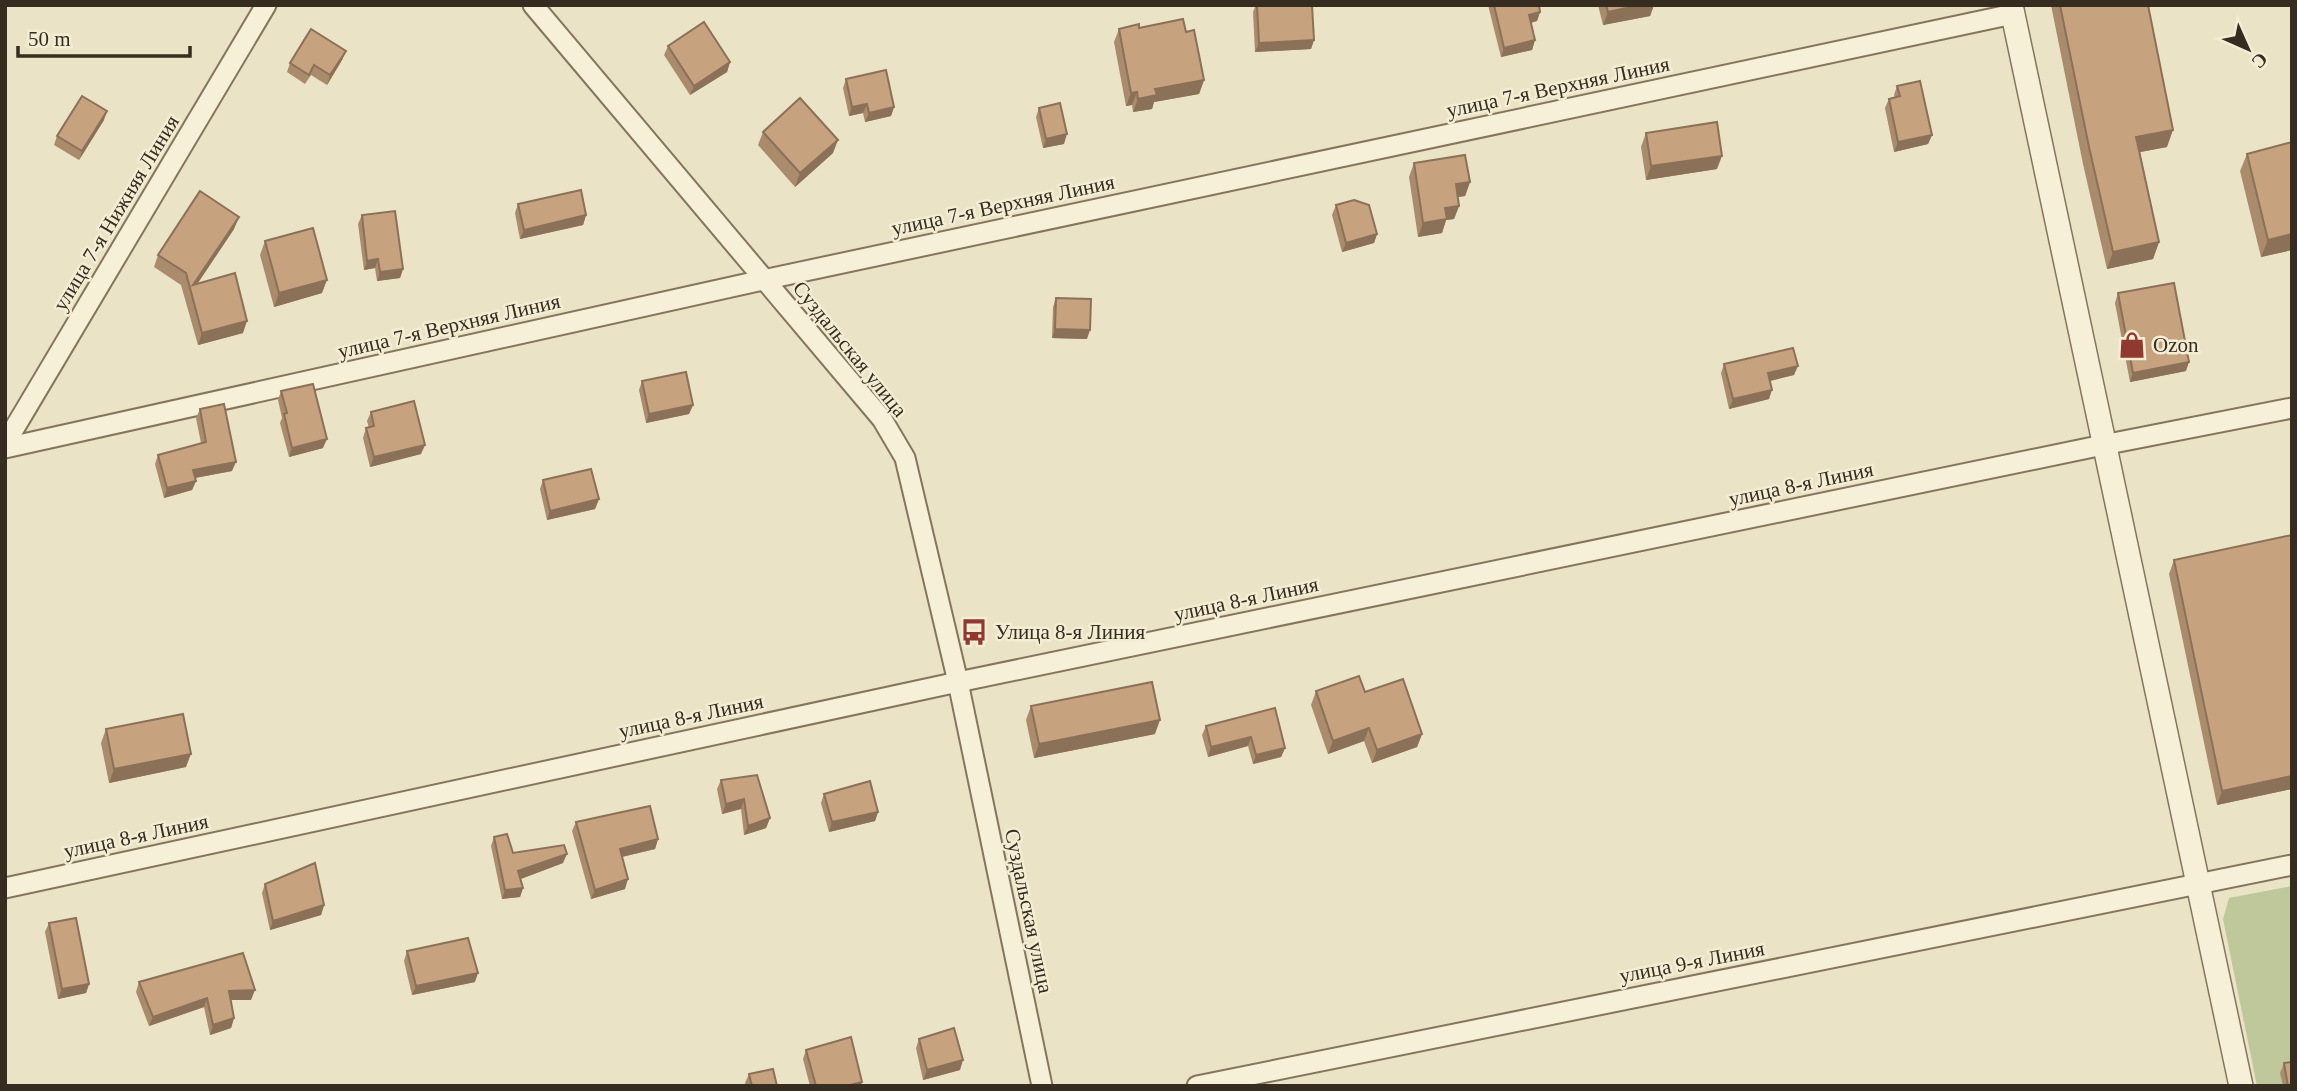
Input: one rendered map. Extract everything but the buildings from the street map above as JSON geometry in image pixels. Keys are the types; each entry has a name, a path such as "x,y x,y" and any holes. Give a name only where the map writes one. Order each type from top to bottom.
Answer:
{"street":[{"name":"Суздальская улица","path":"533,5 882,419 905,458 958,682 1042,1086"},
{"name":"улица 7-я Нижняя Линия","path":"5,446 259,8"},
{"name":"улица 7-я Верхняя Линия","path":"5,446 2012,10"},
{"path":"2012,10 2241,1086"},
{"name":"улица 8-я Линия","path":"5,888 958,682 2292,408"},
{"name":"улица 9-я Линия","path":"1197,1086 2292,866"}],"green space":[{"path":"2292,886 2292,1086 2257,1086 2223,919 2229,898"}],"place":[{"name":"Ozon","path":"2132,345"},
{"name":"Улица 8-я Линия","path":"974,632"}]}
